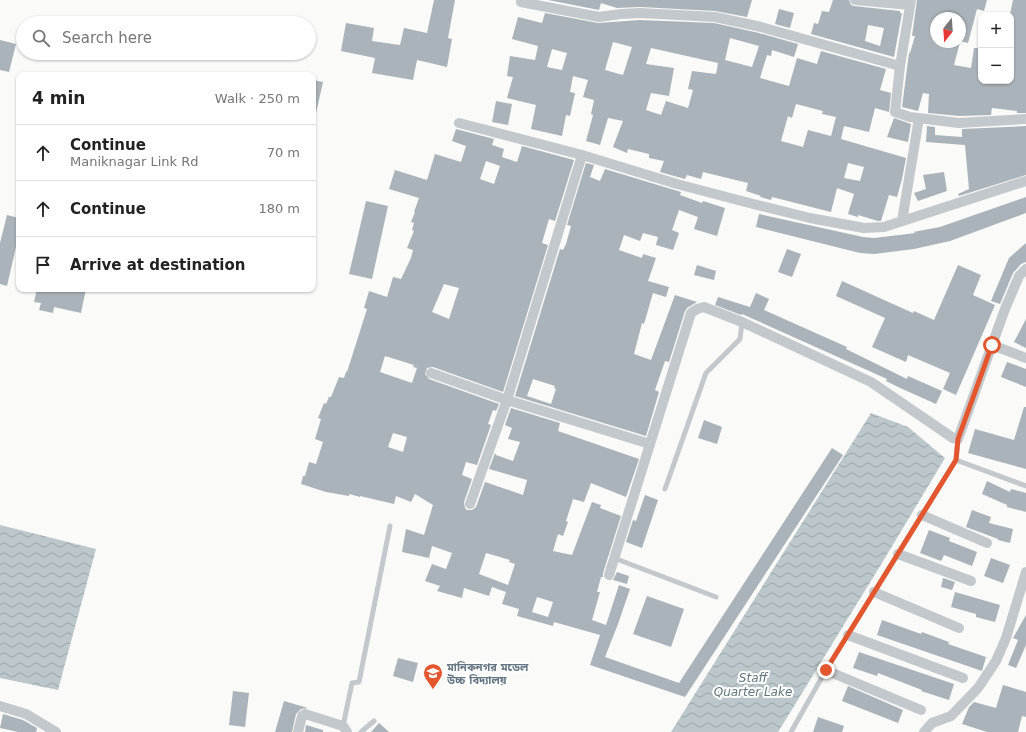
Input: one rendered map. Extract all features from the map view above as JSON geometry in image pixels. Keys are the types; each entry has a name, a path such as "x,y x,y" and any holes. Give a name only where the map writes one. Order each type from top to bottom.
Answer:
{"street":[{"path":"855,0 911,3 900,66 895,112 910,117 959,123 1026,120"},
{"path":"521,2 598,17 640,13 715,17 761,27 900,66"},
{"path":"902,221 919,118"},
{"path":"459,123 582,155 677,184 810,218 864,228 884,227 1026,181"},
{"path":"470,504 506,400 582,155"},
{"path":"609,575 691,314 697,309 704,307 742,322 871,382 953,438 958,439 1005,309 1024,274"},
{"path":"992,345 1026,358"},
{"path":"431,373 506,400 650,444"},
{"path":"922,515 988,543"},
{"path":"898,554 971,581"},
{"path":"924,732 932,723 951,716 978,688 996,661 1006,638 1026,572"},
{"path":"874,592 959,628"},
{"path":"848,635 963,678"},
{"path":"830,672 921,710"},
{"path":"0,706 26,714 56,732"},
{"path":"298,732 302,716 305,714 345,729"}],"lane":[{"path":"665,489 706,373 740,339 742,322"},
{"path":"791,732 874,592 956,460 958,439"},
{"path":"956,460 1026,486"},
{"path":"345,729 352,683 359,682 390,526"},
{"path":"614,558 716,596"},
{"path":"361,732 374,721"}],"water":[{"name":"Staff Quarter Lake","path":"871,413 908,427 945,458 778,732 671,732"},
{"path":"0,525 96,549 58,690 0,678"}],"building":[{"path":"434,0 455,0 448,38 452,39 447,67 417,60 413,80 372,73 375,58 341,51 346,23 374,28 372,41 400,45 404,28 427,33"},
{"path":"548,0 752,0 747,17 715,11 640,7 617,8 601,3 599,10"},
{"path":"833,0 849,0 851,5 854,6 900,11 900,13 902,13 894,57 811,34 814,23 818,24 822,11 829,12","holes":["868,25 884,28 880,46 865,41"]},
{"path":"917,0 987,0 984,11 977,9 968,43 966,42 966,12 930,12 930,48 958,48 954,65 971,68 974,48 978,48 978,84 1014,84 1014,12 1010,12 1013,0 1026,0 1026,113 1017,113 1017,111 992,108 991,115 959,116 928,113 929,94 923,93 918,111 902,107 909,53 915,36 912,36"},
{"path":"779,9 794,13 790,28 775,24"},
{"path":"545,13 598,23 640,20 714,23 759,33 798,44 794,57 772,50 771,56 767,55 760,78 789,86 797,58 817,64 821,51 886,69 880,90 891,93 889,112 875,108 869,132 844,126 841,139 906,158 897,197 889,195 881,221 878,221 858,215 858,217 848,214 854,194 837,188 831,212 772,197 771,200 760,197 761,196 746,191 748,183 703,172 701,179 687,175 685,179 660,172 664,161 649,158 649,154 628,149 627,153 613,147 623,121 608,118 600,145 586,141 593,115 591,114 594,100 583,97 588,80 573,76 570,92 575,93 570,116 566,115 562,136 531,129 536,105 507,98 513,77 507,76 510,56 535,60 538,46 512,39 518,17 542,23","holes":["730,38 759,46 752,67 725,60","613,42 632,47 623,75 605,70","651,48 718,63 716,74 692,71 688,89 693,90 688,108 666,101 661,115 646,110 651,93 669,96 674,68 646,64","552,49 567,53 562,70 547,67","796,104 823,111 822,114 836,117 831,136 808,130 803,147 781,141 788,116 792,118","848,163 864,167 860,181 844,178"]},
{"path":"0,40 16,44 9,72 0,70"},
{"path":"316,81 323,82 316,113"},
{"path":"496,101 512,104 508,125 492,122"},
{"path":"894,118 911,124 908,142 887,137"},
{"path":"927,126 935,127 935,135 962,137 962,129 1026,126 1026,175 959,196 958,194 969,189 965,145 926,142"},
{"path":"456,129 494,139 492,145 504,149 502,157 517,162 522,146 574,160 555,221 549,219 542,243 548,245 503,392 433,367 427,368 425,374 429,379 499,404 496,411 493,410 488,424 491,425 477,465 466,462 462,475 472,479 464,502 467,510 472,510 476,507 485,482 523,495 527,480 489,469 495,453 496,455 513,461 520,442 508,439 512,428 505,425 511,408 560,423 558,431 639,459 626,497 591,483 584,502 573,499 563,536 558,534 553,551 572,555 592,502 601,505 600,508 621,516 603,577 601,577 597,592 600,592 592,620 606,625 619,585 630,589 605,657 679,683 832,448 843,455 685,697 590,665 600,635 554,622 553,626 517,616 519,609 502,604 506,592 492,587 489,596 464,588 462,598 437,591 440,586 425,581 432,564 446,569 452,553 432,546 429,558 402,552 406,529 424,535 433,505 415,494 411,502 396,496 394,504 349,494 349,496 326,492 301,484 309,462 316,464 323,442 315,439 321,419 318,418 324,403 326,404 329,397 331,397 339,377 344,378 347,372 367,309 364,308 369,291 387,297 393,277 401,279 411,258 413,250 407,248 414,231 412,230 414,223 411,222 419,198 389,189 395,170 427,180 435,154 461,162 466,146 452,141","holes":["486,161 500,166 494,184 480,179","444,284 459,288 449,319 432,312","385,356 414,365 413,367 417,368 412,383 380,372","393,433 407,437 403,452 388,447","486,553 510,560 509,562 515,564 508,585 479,574","537,597 553,602 548,617 532,612"]},
{"path":"586,163 594,165 590,177 600,181 605,169 681,192 680,195 702,203 703,201 725,208 717,236 694,229 698,217 679,210 672,230 679,233 673,250 656,245 658,237 643,233 640,241 624,235 619,250 642,258 643,254 656,258 648,281 669,287 666,297 653,293 644,324 642,323 634,354 651,360 675,295 697,302 685,311 669,362 665,361 655,390 659,392 646,436 515,396 560,249 563,250 566,244 571,226 567,225","holes":["533,379 555,386 554,388 556,389 551,404 527,396"]},
{"path":"944,172 947,191 918,201 914,193 926,189 923,175"},
{"path":"1026,197 1026,213 950,241 914,249 874,254 860,253 756,227 759,214 863,237 874,238 916,233 913,232 940,227"},
{"path":"366,201 388,206 372,279 349,274"},
{"path":"7,215 16,217 16,247 7,286 0,284 0,243"},
{"path":"1026,243 1026,262 1021,264 1013,273 1000,304 991,301 1009,258"},
{"path":"787,249 801,254 792,277 778,272"},
{"path":"697,265 716,271 714,280 694,275"},
{"path":"958,265 981,275 973,295 995,305 956,395 943,389 950,373 908,355 906,362 872,347 885,318 836,296 842,281 913,313 914,311 934,320"},
{"path":"36,292 85,292 81,313 54,307 53,313 39,310 41,303 34,302"},
{"path":"756,293 769,299 764,310 847,347 846,349 907,379 908,376 942,391 936,404 886,381 887,379 742,314 741,315 715,305 718,297 750,307"},
{"path":"1026,319 1026,348 1014,342"},
{"path":"1007,362 1026,369 1026,387 1001,377"},
{"path":"1024,407 1026,407 1026,469 968,453 975,429 1014,440"},
{"path":"704,420 722,427 717,444 698,438"},
{"path":"987,481 1010,492 1011,489 1026,493 1026,512 1007,507 1007,505 982,494"},
{"path":"645,495 658,500 642,548 626,542 633,520 636,521"},
{"path":"972,510 991,517 989,523 1013,529 1010,543 998,540 966,527"},
{"path":"929,530 950,538 949,541 977,552 972,566 944,555 941,561 920,553"},
{"path":"991,558 1010,565 1003,583 984,576"},
{"path":"617,572 629,576 627,584 613,580"},
{"path":"943,578 955,582 952,590 941,587"},
{"path":"955,592 1000,605 995,622 976,617 976,614 951,607"},
{"path":"647,596 684,609 671,647 633,634"},
{"path":"1026,615 1026,645 1016,668 1008,665 1018,640 1013,638"},
{"path":"882,620 921,634 922,632 949,642 948,644 986,657 982,671 877,635"},
{"path":"859,652 954,684 949,700 921,691 922,690 878,673 877,676 853,668"},
{"path":"398,658 418,663 413,682 393,676"},
{"path":"1003,685 1026,692 1026,717 1022,716 1018,732 987,732 962,724 969,707 974,702 996,708"},
{"path":"848,686 903,710 898,723 842,701"},
{"path":"233,691 249,693 245,727 229,725"},
{"path":"284,701 308,708 301,709 296,714 292,732 275,732"},
{"path":"3,714 23,720 37,728 36,732 18,732 0,728"},
{"path":"818,717 844,726 842,732 813,732"},
{"path":"379,723 389,732 371,732"},
{"path":"306,725 323,730 323,732 305,732"}],"place":[{"name":"মানিকনগর মডেল উচ্চ বিদ্যালয়","path":"433,690"}],"route":[{"path":"826,670 956,460 958,439 992,345"}]}
